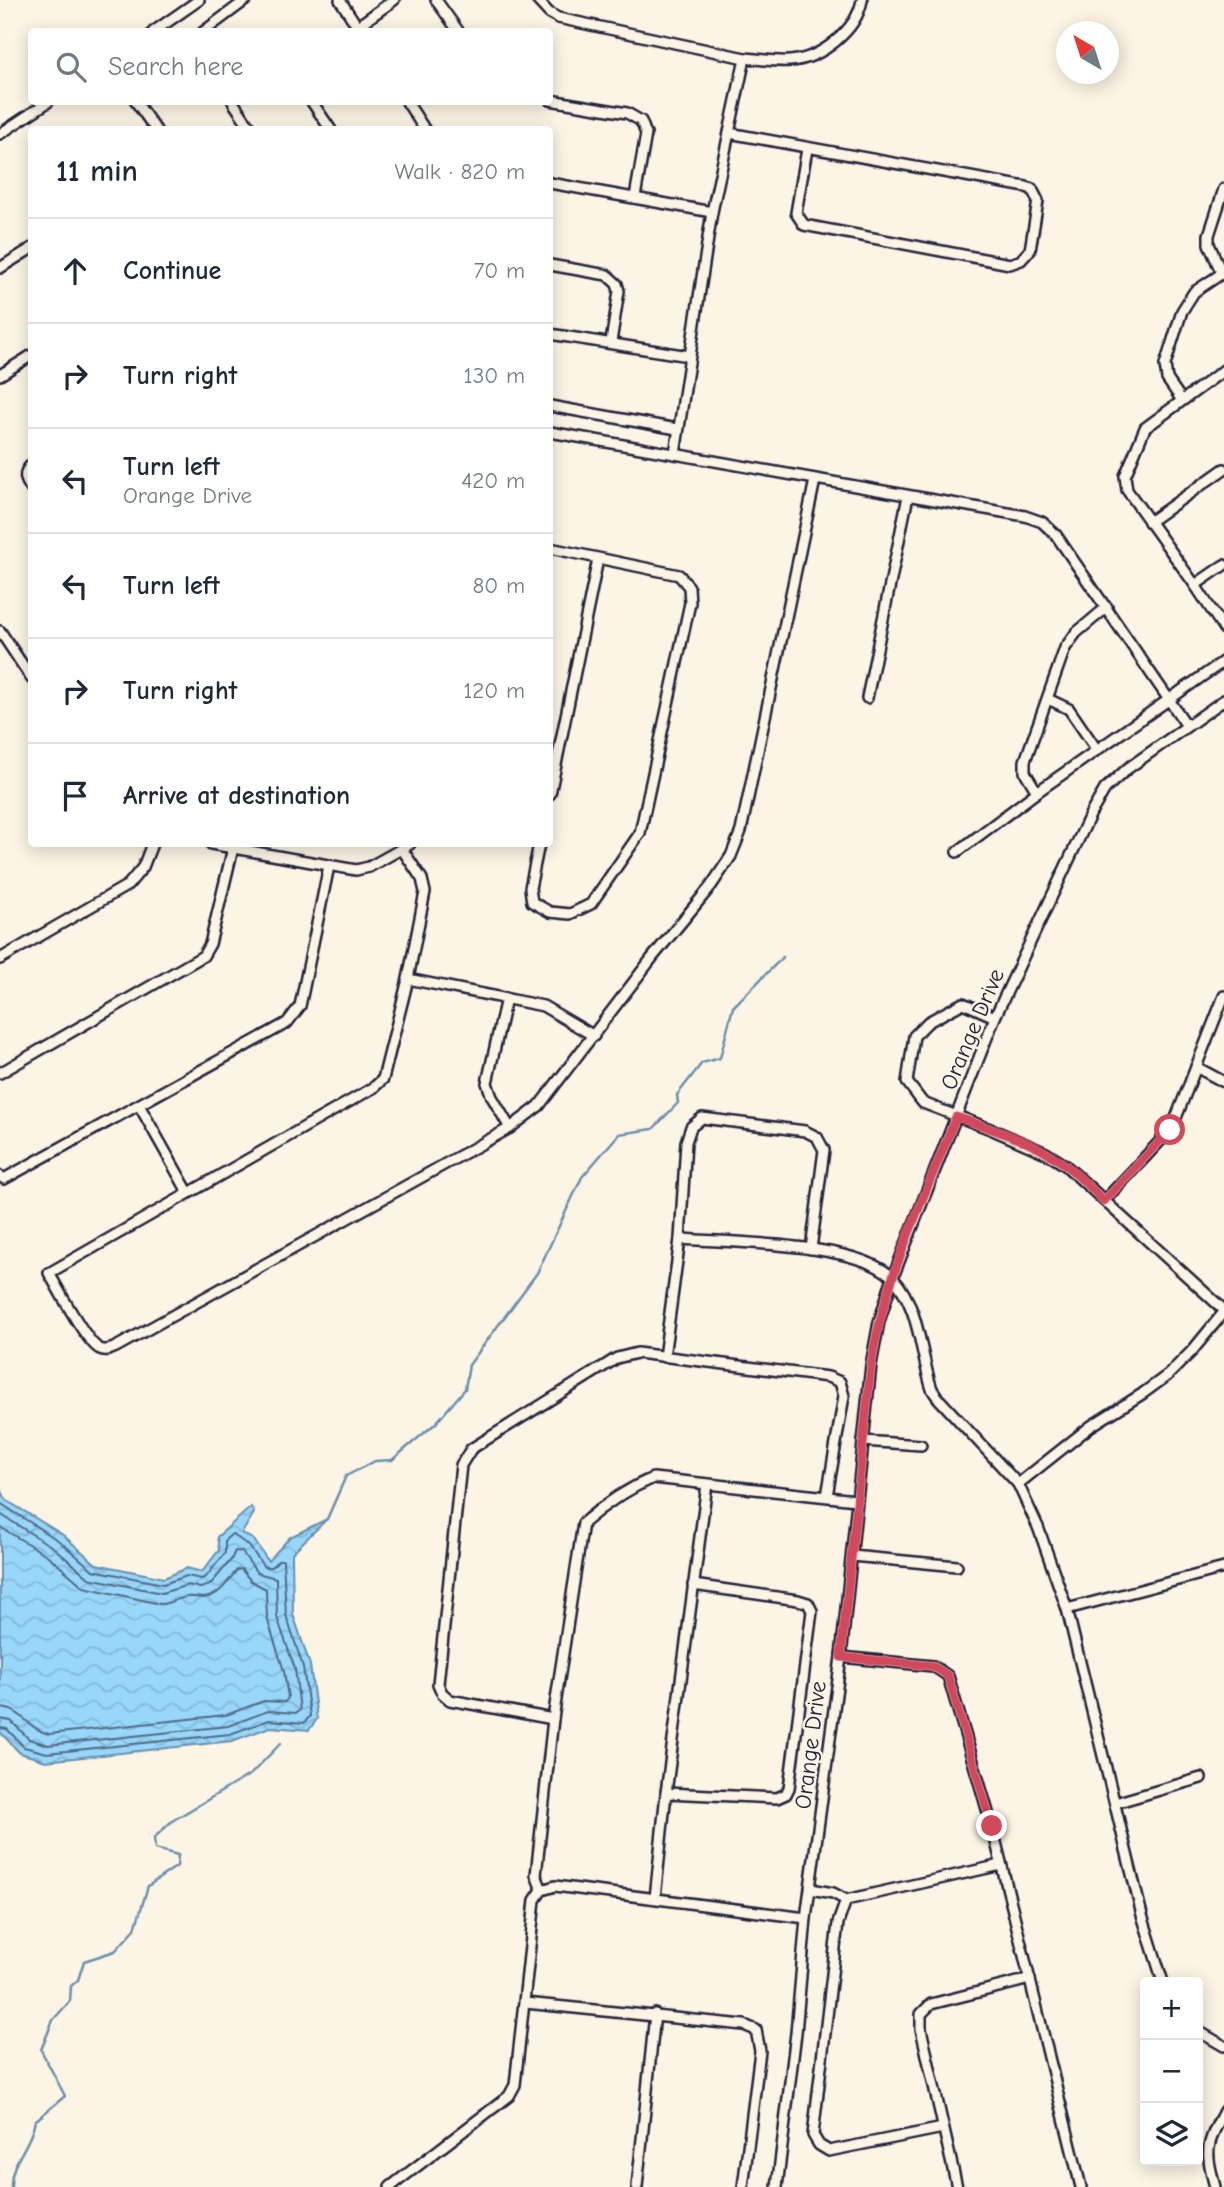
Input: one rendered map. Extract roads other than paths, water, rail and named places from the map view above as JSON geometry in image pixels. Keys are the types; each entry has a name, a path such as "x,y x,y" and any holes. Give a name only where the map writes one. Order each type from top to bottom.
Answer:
{"street":[{"path":"159,28 199,0"},
{"path":"208,28 246,0"},
{"path":"340,0 358,28"},
{"path":"360,28 394,0"},
{"path":"436,0 456,28"},
{"path":"537,0 558,18 746,58 790,61 814,55 851,26 860,12 862,0"},
{"path":"675,454 712,212 746,58"},
{"path":"553,101 627,113 641,121 646,134 635,197"},
{"path":"0,134 44,105"},
{"path":"138,105 153,126"},
{"path":"235,105 248,126"},
{"path":"314,105 328,126"},
{"path":"409,105 422,126"},
{"path":"729,133 1026,187 1032,190 1038,201 1030,250 1021,260 1010,264 804,225 796,213 807,149"},
{"path":"553,183 712,212"},
{"path":"1181,399 1167,379 1165,365 1189,298 1223,273 1209,244 1209,235 1224,190"},
{"path":"0,268 28,250"},
{"path":"553,266 607,275 617,284 620,291 611,342"},
{"path":"553,334 689,356"},
{"path":"0,375 28,358"},
{"path":"1224,370 1145,428 1125,476 1126,490 1224,629"},
{"path":"553,407 677,429"},
{"path":"553,433 1025,516 1042,522 1056,535 1187,726"},
{"path":"1149,522 1224,469"},
{"path":"406,847 425,885 408,979 388,1063 379,1083 49,1273 89,1340 100,1350 117,1347 510,1128 539,1106 652,958 711,886 737,843 815,480"},
{"path":"867,698 908,496"},
{"path":"539,847 530,888 532,902 550,912 570,914 591,904 640,833 690,603 689,587 679,575 553,549"},
{"path":"553,779 598,559"},
{"path":"1195,585 1224,565"},
{"path":"1037,792 1025,772 1025,761 1068,642 1107,607"},
{"path":"0,631 28,673"},
{"path":"957,852 1037,792 1224,661"},
{"path":"1048,699 1069,709 1097,750"},
{"name":"Orange Drive","path":"777,2187 796,2033 806,1918 841,1657 874,1342 884,1303 995,1017 1091,813 1105,789 1127,769 1224,700"},
{"path":"0,959 128,885 143,867 151,847"},
{"path":"228,847 329,866 362,869 404,847"},
{"path":"0,1073 203,956 210,944 233,848"},
{"path":"0,1177 4,1179 287,1023 300,1006 329,866"},
{"path":"408,979 548,1008 594,1036"},
{"path":"1104,1201 1170,1130 1224,996"},
{"path":"506,998 487,1083 510,1128"},
{"path":"995,1017 963,1003 928,1022 914,1036 907,1082 923,1103 1046,1153 1065,1165 1224,1311 1192,1352 1168,1375 1091,1426 1018,1484"},
{"path":"1196,1068 1224,1082"},
{"path":"139,1105 188,1192"},
{"path":"664,1357 680,1239 686,1142 691,1128 702,1118 805,1131 817,1137 824,1150 811,1249"},
{"path":"680,1239 811,1249 862,1259 893,1278 912,1311 928,1376 938,1398 1018,1484 1038,1527 1067,1609 1142,1914 1161,1977"},
{"path":"553,1719 450,1700 442,1693 438,1684 461,1465 471,1449 617,1358 638,1353 828,1377 840,1382 844,1396 827,1496"},
{"path":"863,1441 921,1445"},
{"path":"542,1890 536,1875 553,1719 583,1523 600,1508 631,1488 653,1479 856,1500"},
{"path":"655,1898 666,1793 707,1484"},
{"path":"852,1556 957,1566"},
{"path":"1067,1609 1224,1568"},
{"path":"666,1793 777,1798 786,1794 789,1788 812,1611 808,1603 798,1600 693,1585"},
{"path":"841,1657 933,1666 948,1676 992,1826 1081,2187"},
{"path":"1115,1803 1200,1778"},
{"path":"811,1889 834,1894 846,1900 1001,1865"},
{"path":"390,2187 509,2096 515,2085 535,1900 542,1890 555,1886 806,1918"},
{"path":"846,1900 838,1923 813,2136 819,2145 830,2151 943,2128"},
{"path":"957,2187 921,2029 922,2014 931,2004 1030,1979"},
{"path":"524,2003 655,2014 744,2025 755,2030 760,2051 743,2187"},
{"path":"637,2187 655,2014"},
{"path":"1203,2034 1224,2046"},
{"path":"1215,2187 1207,2155 1209,2141 1224,2111"}],"water":[{"path":"0,1487 6,1500 63,1535 96,1564 164,1578 187,1568 202,1572 219,1550 217,1537 251,1507 254,1513 242,1533 254,1540 268,1561 290,1537 327,1519 292,1553 293,1614 310,1665 317,1719 309,1730 270,1727 232,1741 46,1761 20,1753 0,1732"}],"waterway":[{"path":"327,1519 346,1476 375,1461 392,1460 436,1423 465,1389 469,1365 537,1273 582,1177 619,1134 653,1129 678,1103 677,1095 702,1063 720,1058 733,1007 783,957"},
{"path":"11,2187 14,2169 35,2121 65,2096 41,2050 53,2020 70,2001 71,1986 78,1980 84,1961 115,1951 135,1929 148,1886 177,1866 178,1855 155,1849 154,1838 172,1821 251,1774 281,1743"}]}
